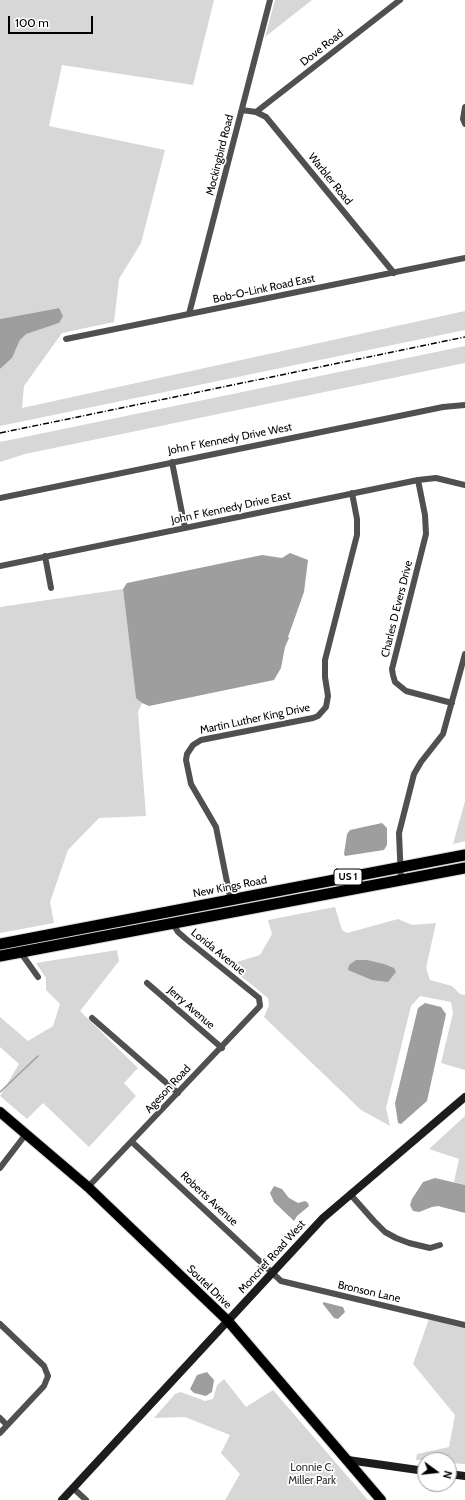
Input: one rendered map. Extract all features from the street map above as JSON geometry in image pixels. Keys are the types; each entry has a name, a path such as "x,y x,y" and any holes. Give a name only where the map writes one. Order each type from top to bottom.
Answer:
{"highway":[{"name":"New Kings Road","path":"2,943 465,855"},
{"name":"US 1","path":"2,955 21,953 465,868"}],"main road":[{"name":"Moncrief Road West","path":"62,1500 228,1321 271,1272 323,1218 465,1097"},
{"name":"Soutel Drive","path":"0,1112 88,1187 228,1321 381,1500"},
{"path":"348,1460 417,1469"}],"street":[{"name":"Mockingbird Road","path":"189,314 270,0"},
{"name":"Dove Road","path":"256,112 400,0"},
{"path":"465,107 463,119 465,124"},
{"name":"Warbler Road","path":"242,110 256,112 266,117 394,273"},
{"name":"Bob-O-Link Road East","path":"66,339 465,258"},
{"name":"John F Kennedy Drive West","path":"0,498 442,407 465,405"},
{"path":"172,462 185,528"},
{"name":"John F Kennedy Drive East","path":"0,566 418,480 436,478 465,485"},
{"name":"Charles D Evers Drive","path":"418,480 425,515 426,534 392,669 395,682 406,691 452,703"},
{"name":"Martin Luther King Drive","path":"233,912 217,831 213,819 198,798 191,784 186,760 187,754 193,745 201,740 313,718 318,716 326,707 328,696 325,677 325,660 357,535 357,519 352,493"},
{"path":"45,556 51,588"},
{"path":"402,880 399,833 414,774 421,762 443,734 465,654"},
{"name":"Lorida Avenue","path":"169,912 173,923 186,939 259,998 260,1003"},
{"path":"2,943 2,955"},
{"path":"21,953 38,978"},
{"name":"Jerry Avenue","path":"147,983 222,1048"},
{"name":"Ageson Road","path":"88,1187 259,1009 260,1003"},
{"path":"92,1018 178,1093"},
{"path":"0,1168 26,1134"},
{"name":"Roberts Avenue","path":"132,1142 271,1272"},
{"path":"350,1194 385,1232 409,1243 430,1248 440,1245"},
{"name":"Bronson Lane","path":"271,1272 281,1281 465,1324"},
{"path":"0,1324 44,1366 48,1376 44,1386 0,1432"},
{"path":"0,1418 7,1425"},
{"path":"73,1488 86,1500"}],"green space":[{"path":"0,0 214,0 193,85 62,65 49,126 165,150 141,243 119,279 114,322 62,333 24,386 22,408 465,311 465,330 0,426 0,369 12,358 20,340 26,333 59,323 58,308 0,319"},
{"path":"275,0 312,0 265,37"},
{"path":"465,346 465,363 25,454 0,462 0,442"},
{"path":"123,589 136,697 142,703 138,712 146,816 99,818 68,850 50,902 54,923 0,933 0,607"},
{"path":"465,801 465,841 453,844"},
{"path":"335,907 342,930 347,933 398,919 412,925 436,923 426,968 430,980 452,986 460,994 465,995 465,1070 441,1063 453,1013 451,1002 420,996 411,1006 386,1108 390,1126 361,1110 264,1017 269,1005 268,998 227,965 260,955 272,934 268,920"},
{"path":"117,950 119,961 80,1011 138,1068 124,1083 136,1096 89,1147 43,1103 27,1119 0,1096 19,1064 0,1047 0,1017 28,1041 53,1026 60,1004 46,990 46,978 36,963"},
{"path":"465,1116 465,1185 454,1182 459,1159 429,1149"},
{"path":"429,1319 465,1327 465,1464 457,1464 457,1452 426,1452 449,1447 455,1415 413,1364"},
{"name":"Lonnie C. Miller Park","path":"224,1379 246,1407 273,1390 368,1500 225,1500 240,1474 221,1453 230,1435 185,1417 154,1418 175,1394 181,1392 205,1401 213,1399 217,1385"}],"shaded area":[{"path":"59,308 63,316 59,323 26,334 20,340 12,358 0,369 0,319"},
{"path":"290,553 308,560 304,592 288,637 281,668 274,680 149,706 136,698 123,589 127,583 262,555 282,558"},
{"path":"382,823 387,828 387,845 384,850 345,856 347,834 350,830"},
{"path":"356,960 367,960 384,964 394,968 396,972 388,982 372,980 348,970 349,965"},
{"path":"425,1003 441,1007 446,1014 427,1101 401,1124 398,1123 395,1103 418,1008"},
{"path":"435,1178 465,1185 465,1213 438,1206 419,1212 413,1211 410,1205 412,1199 423,1182"},
{"path":"274,1186 282,1189 289,1198 298,1203 305,1201 308,1203 309,1206 297,1216 294,1221 274,1202 270,1193"},
{"path":"323,1302 343,1307 345,1312 338,1319 334,1318"},
{"path":"207,1372 214,1380 212,1392 206,1396 194,1393 190,1389 197,1375"}],"waterway":[{"path":"0,1092 38,1056"}],"railway":[{"path":"0,433 465,337"}]}
